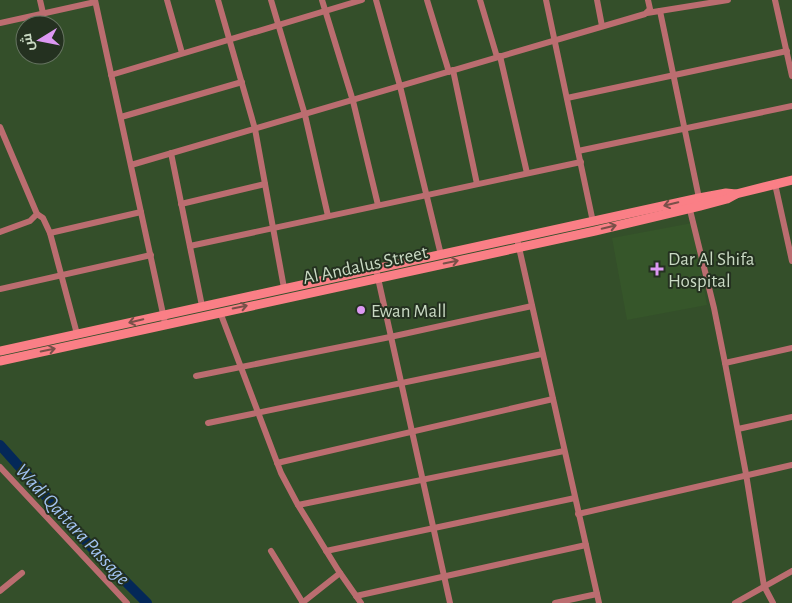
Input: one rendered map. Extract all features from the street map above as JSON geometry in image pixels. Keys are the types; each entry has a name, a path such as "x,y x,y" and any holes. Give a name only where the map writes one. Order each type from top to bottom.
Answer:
{"main road":[{"name":"Al Andalus Street","path":"0,351 77,334 220,312 441,255 518,243 593,222 727,199 736,194 792,180"},
{"name":"Al Andalus Street","path":"0,361 165,319 202,306 284,288 377,273 518,243 689,205 699,198 726,193 736,194"}],"street":[{"path":"40,0 43,13"},
{"path":"167,0 182,53"},
{"path":"218,0 255,129 284,288"},
{"path":"271,0 305,115 328,216"},
{"path":"322,0 353,101 378,205"},
{"path":"111,75 362,0"},
{"path":"376,0 400,86 441,255"},
{"path":"427,0 451,71 477,184"},
{"path":"480,0 498,57 527,173"},
{"path":"546,0 593,222"},
{"path":"597,0 602,26"},
{"path":"645,14 650,9 648,0"},
{"path":"131,165 645,14 696,3 728,0"},
{"path":"776,0 791,62 792,76"},
{"path":"0,23 95,1 165,319"},
{"path":"660,11 699,198"},
{"path":"567,98 787,51"},
{"path":"121,117 242,82"},
{"path":"578,151 792,106"},
{"path":"0,127 37,214 44,218 50,233 77,334"},
{"path":"171,153 202,306"},
{"path":"190,246 580,162"},
{"path":"181,204 265,184"},
{"path":"775,184 792,261"},
{"path":"689,205 738,429 764,586 773,603"},
{"path":"50,233 142,212"},
{"path":"0,232 30,221 37,214"},
{"path":"518,243 599,603"},
{"path":"0,289 151,255"},
{"path":"377,273 450,603"},
{"path":"196,376 532,306"},
{"path":"220,312 277,463 298,505 361,603"},
{"path":"724,363 792,348"},
{"path":"208,423 542,354"},
{"path":"277,463 552,399"},
{"path":"738,429 792,417"},
{"path":"298,505 564,450"},
{"path":"578,514 791,465 792,474"},
{"path":"0,467 127,603"},
{"path":"326,550 575,498"},
{"path":"356,596 586,545"},
{"path":"270,551 302,603 340,573"},
{"path":"735,603 792,571"},
{"path":"0,591 22,574"},
{"path":"555,603 597,594"}],"shaded area":[{"path":"692,223 707,305 627,320 612,238"}],"waterway":[{"name":"Wadi Qattara Passage","path":"0,445 92,548 147,603"}],"place":[{"name":"Dar Al Shifa Hospital","path":"657,269"},
{"name":"Ewan Mall","path":"361,310"}]}
